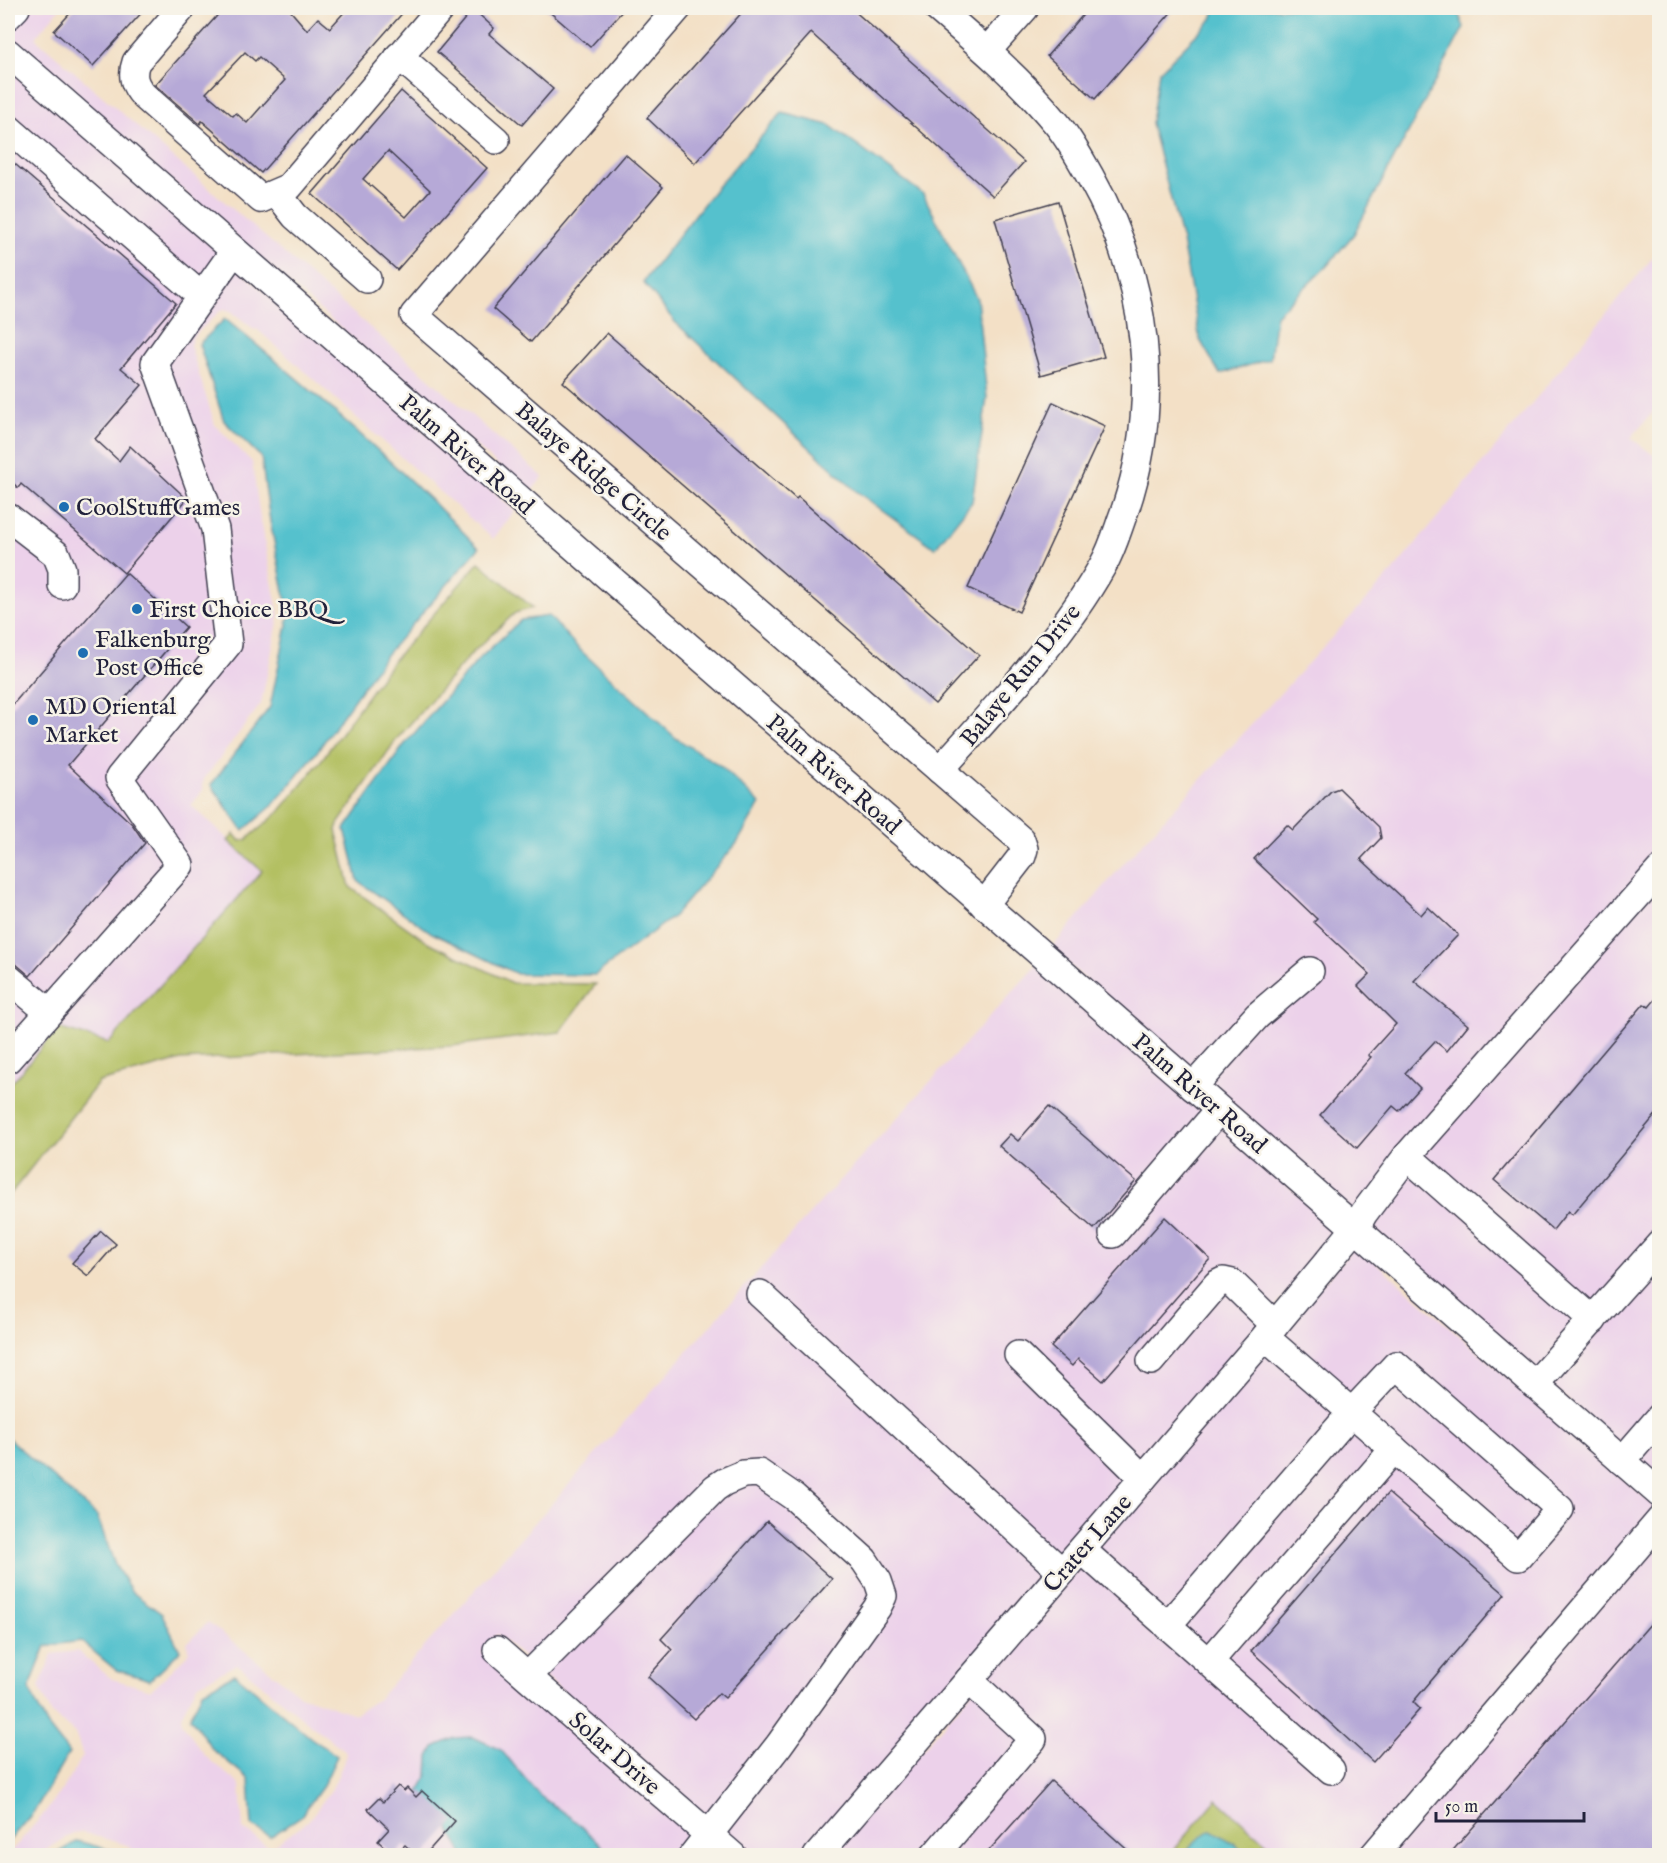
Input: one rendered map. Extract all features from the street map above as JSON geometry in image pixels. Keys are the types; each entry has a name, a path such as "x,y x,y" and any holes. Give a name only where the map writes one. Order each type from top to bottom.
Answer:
{"street":[{"path":"8,16 15,8"},
{"path":"182,8 136,62 132,71 133,80 144,96 261,200 289,187 441,8"},
{"name":"Balaye Ridge Circle","path":"678,8 414,315 1021,840 1024,849 1018,862 984,905"},
{"name":"Balaye Run Drive","path":"937,8 1024,87 1058,125 1084,165 1106,204 1135,286 1146,369 1144,423 1136,477 1105,562 1076,610 1043,653 940,770"},
{"path":"987,51 1024,8"},
{"name":"Palm River Road","path":"8,53 1659,1494"},
{"path":"399,56 496,140"},
{"path":"8,129 201,297"},
{"path":"277,193 295,216 367,279"},
{"path":"8,1059 180,865 119,778 228,644 215,529 155,363 234,251"},
{"path":"8,517 56,554 62,569 62,585"},
{"name":"Crater Lane","path":"818,1856 1270,1331 1355,1229 1407,1156 1659,870"},
{"path":"1193,1087 1257,1016 1310,971"},
{"path":"8,978 49,1012"},
{"path":"1113,1234 1220,1110"},
{"path":"1407,1156 1593,1320"},
{"path":"1534,1385 1659,1244"},
{"path":"1151,1361 1217,1284 1223,1281 1232,1282 1270,1331 1352,1412 1518,1557 1560,1509 1396,1365 1352,1412 1167,1626"},
{"path":"760,1294 1062,1572"},
{"path":"1018,1355 1143,1478"},
{"path":"1622,1461 1659,1417"},
{"path":"1209,1662 1394,1449"},
{"path":"528,1676 707,1497 724,1482 743,1474 759,1473 794,1497 864,1560 878,1581 883,1596 877,1608 779,1745 692,1856"},
{"path":"1373,1856 1659,1520"},
{"path":"1082,1550 1331,1770"},
{"name":"Solar Drive","path":"497,1650 734,1856"},
{"path":"934,1856 1034,1739 969,1680"}],"shaded area":[{"path":"8,8 60,8 35,38 543,477 530,493 8,38"},
{"path":"8,68 515,511 493,539 257,329 255,330 231,311 224,309 219,312 193,337 190,345 215,425 252,462 279,617 261,704 204,779 203,790 191,805 262,871 109,1043 58,1028 8,1087"},
{"path":"1659,250 1659,405 1631,438 1660,460 1659,1479 1051,949 1124,863 1393,571"},
{"path":"1036,966 1340,1231 804,1855 751,1855 497,1634 482,1652 716,1855 608,1855 599,1843 574,1820 540,1796 501,1750 429,1757 428,1775 419,1791 441,1812 463,1855 139,1855 127,1845 81,1832 73,1833 38,1855 8,1855 62,1790 83,1756 75,1733 52,1714 39,1687 52,1654 77,1651 112,1679 151,1690 186,1657 189,1651 187,1643 208,1622 300,1695 355,1714 378,1699 804,1220","holes":["237,1664 342,1748 346,1753 345,1759 332,1789 308,1821 272,1846 267,1846 243,1829 240,1785 205,1756 182,1723 181,1716 197,1685"]},
{"path":"1356,1245 1659,1510 1659,1855 1279,1855 1217,1799 1168,1855 831,1856"}],"green space":[{"path":"479,562 533,608 515,613 473,652 396,740 338,824 336,830 350,887 426,941 512,983 596,984 560,1032 452,1046 181,1060 99,1082 8,1197 8,1087 58,1028 109,1043 262,871 228,841 234,834 240,841 246,840 279,812 323,758 392,662"},
{"path":"1217,1799 1279,1855 1246,1855 1234,1843 1194,1842 1183,1855 1168,1856"}],"water":[{"path":"1216,8 1456,8 1464,27 1354,234 1326,267 1276,315 1270,359 1220,374 1200,340 1182,241 1151,123 1159,72 1212,19"},
{"path":"782,113 829,125 923,194 977,299 987,398 972,502 935,548 856,491 675,322 643,282 716,188"},
{"path":"225,319 355,430 479,548 385,656 316,753 272,806 243,831 211,785 270,707 289,616 270,521 261,457 224,421 199,344"},
{"path":"549,616 579,649 677,739 721,766 760,804 737,843 674,916 595,975 517,974 432,933 358,881 345,829 404,745 480,658 521,620"},
{"path":"8,1438 97,1516 115,1565 132,1592 162,1614 180,1651 150,1680 116,1670 81,1641 46,1646 29,1689 47,1725 69,1753 35,1810 8,1842"},
{"path":"235,1674 311,1738 337,1756 323,1786 301,1816 270,1837 252,1825 249,1779 213,1750 190,1717 203,1691"},
{"path":"473,1737 501,1750 540,1796 574,1820 599,1843 608,1855 463,1855 441,1812 419,1791 428,1775 429,1757 434,1747 455,1738"},
{"path":"1211,1830 1234,1843 1246,1855 1183,1855 1194,1842"},
{"path":"77,1841 124,1854 125,1855 54,1855"}],"building":[{"path":"75,8 146,8 93,66 54,31"},
{"path":"224,8 288,8 307,30 318,18 330,28 348,8 407,8 261,173 202,121 200,124 155,85","holes":["245,52 255,61 259,57 285,80 247,123 236,113 233,116 206,93"]},
{"path":"545,8 625,8 590,47"},
{"path":"746,8 851,8 1024,162 993,196 811,33 695,163 647,118"},
{"path":"1089,8 1175,8 1095,99 1047,56"},
{"path":"473,9 494,28 489,34 553,89 522,125 437,52"},
{"path":"401,91 487,168 397,270 312,194","holes":["388,151 430,190 406,217 363,179"]},
{"path":"625,154 663,187 531,342 493,309"},
{"path":"8,158 176,303 121,368 142,385 95,439 119,461 130,446 187,499 124,573 21,484 18,488 8,478"},
{"path":"1058,201 1104,357 1041,375 995,219"},
{"path":"607,333 796,499 798,497 979,655 935,704 563,382"},
{"path":"1053,402 1105,426 1019,612 968,588"},
{"path":"126,573 186,627 68,765 132,824 145,843 30,976 8,957 8,710"},
{"path":"1339,788 1379,827 1381,838 1361,859 1421,915 1428,907 1458,935 1414,981 1468,1025 1447,1051 1435,1041 1405,1073 1420,1088 1399,1111 1393,1106 1357,1148 1320,1115 1371,1057 1368,1055 1396,1024 1358,986 1370,974 1314,922 1317,919 1254,859 1287,825 1293,830 1331,791"},
{"path":"1659,995 1659,1111 1572,1215 1568,1211 1553,1230 1494,1180 1644,1004 1649,1007"},
{"path":"1049,1106 1136,1181 1094,1229 999,1146 1010,1134 1018,1141"},
{"path":"1165,1217 1210,1259 1103,1381 1078,1359 1072,1366 1051,1347"},
{"path":"101,1231 116,1244 88,1276 72,1263"},
{"path":"1388,1493 1505,1594 1413,1702 1420,1709 1373,1762 1251,1651"},
{"path":"767,1521 832,1579 725,1698 719,1693 694,1719 648,1677 672,1650 661,1639"},
{"path":"1659,1614 1659,1856 1448,1856"},
{"path":"1051,1781 1134,1856 984,1856"},
{"path":"398,1786 404,1791 407,1788 416,1797 422,1791 455,1821 424,1856 417,1856 405,1845 394,1856 378,1841 389,1829 368,1809 379,1798 383,1802"}],"place":[{"name":"CoolStuffGames","path":"64,507"},
{"name":"First Choice BBQ","path":"137,609"},
{"name":"Falkenburg Post Office","path":"83,653"},
{"name":"MD Oriental Market","path":"33,720"}]}
